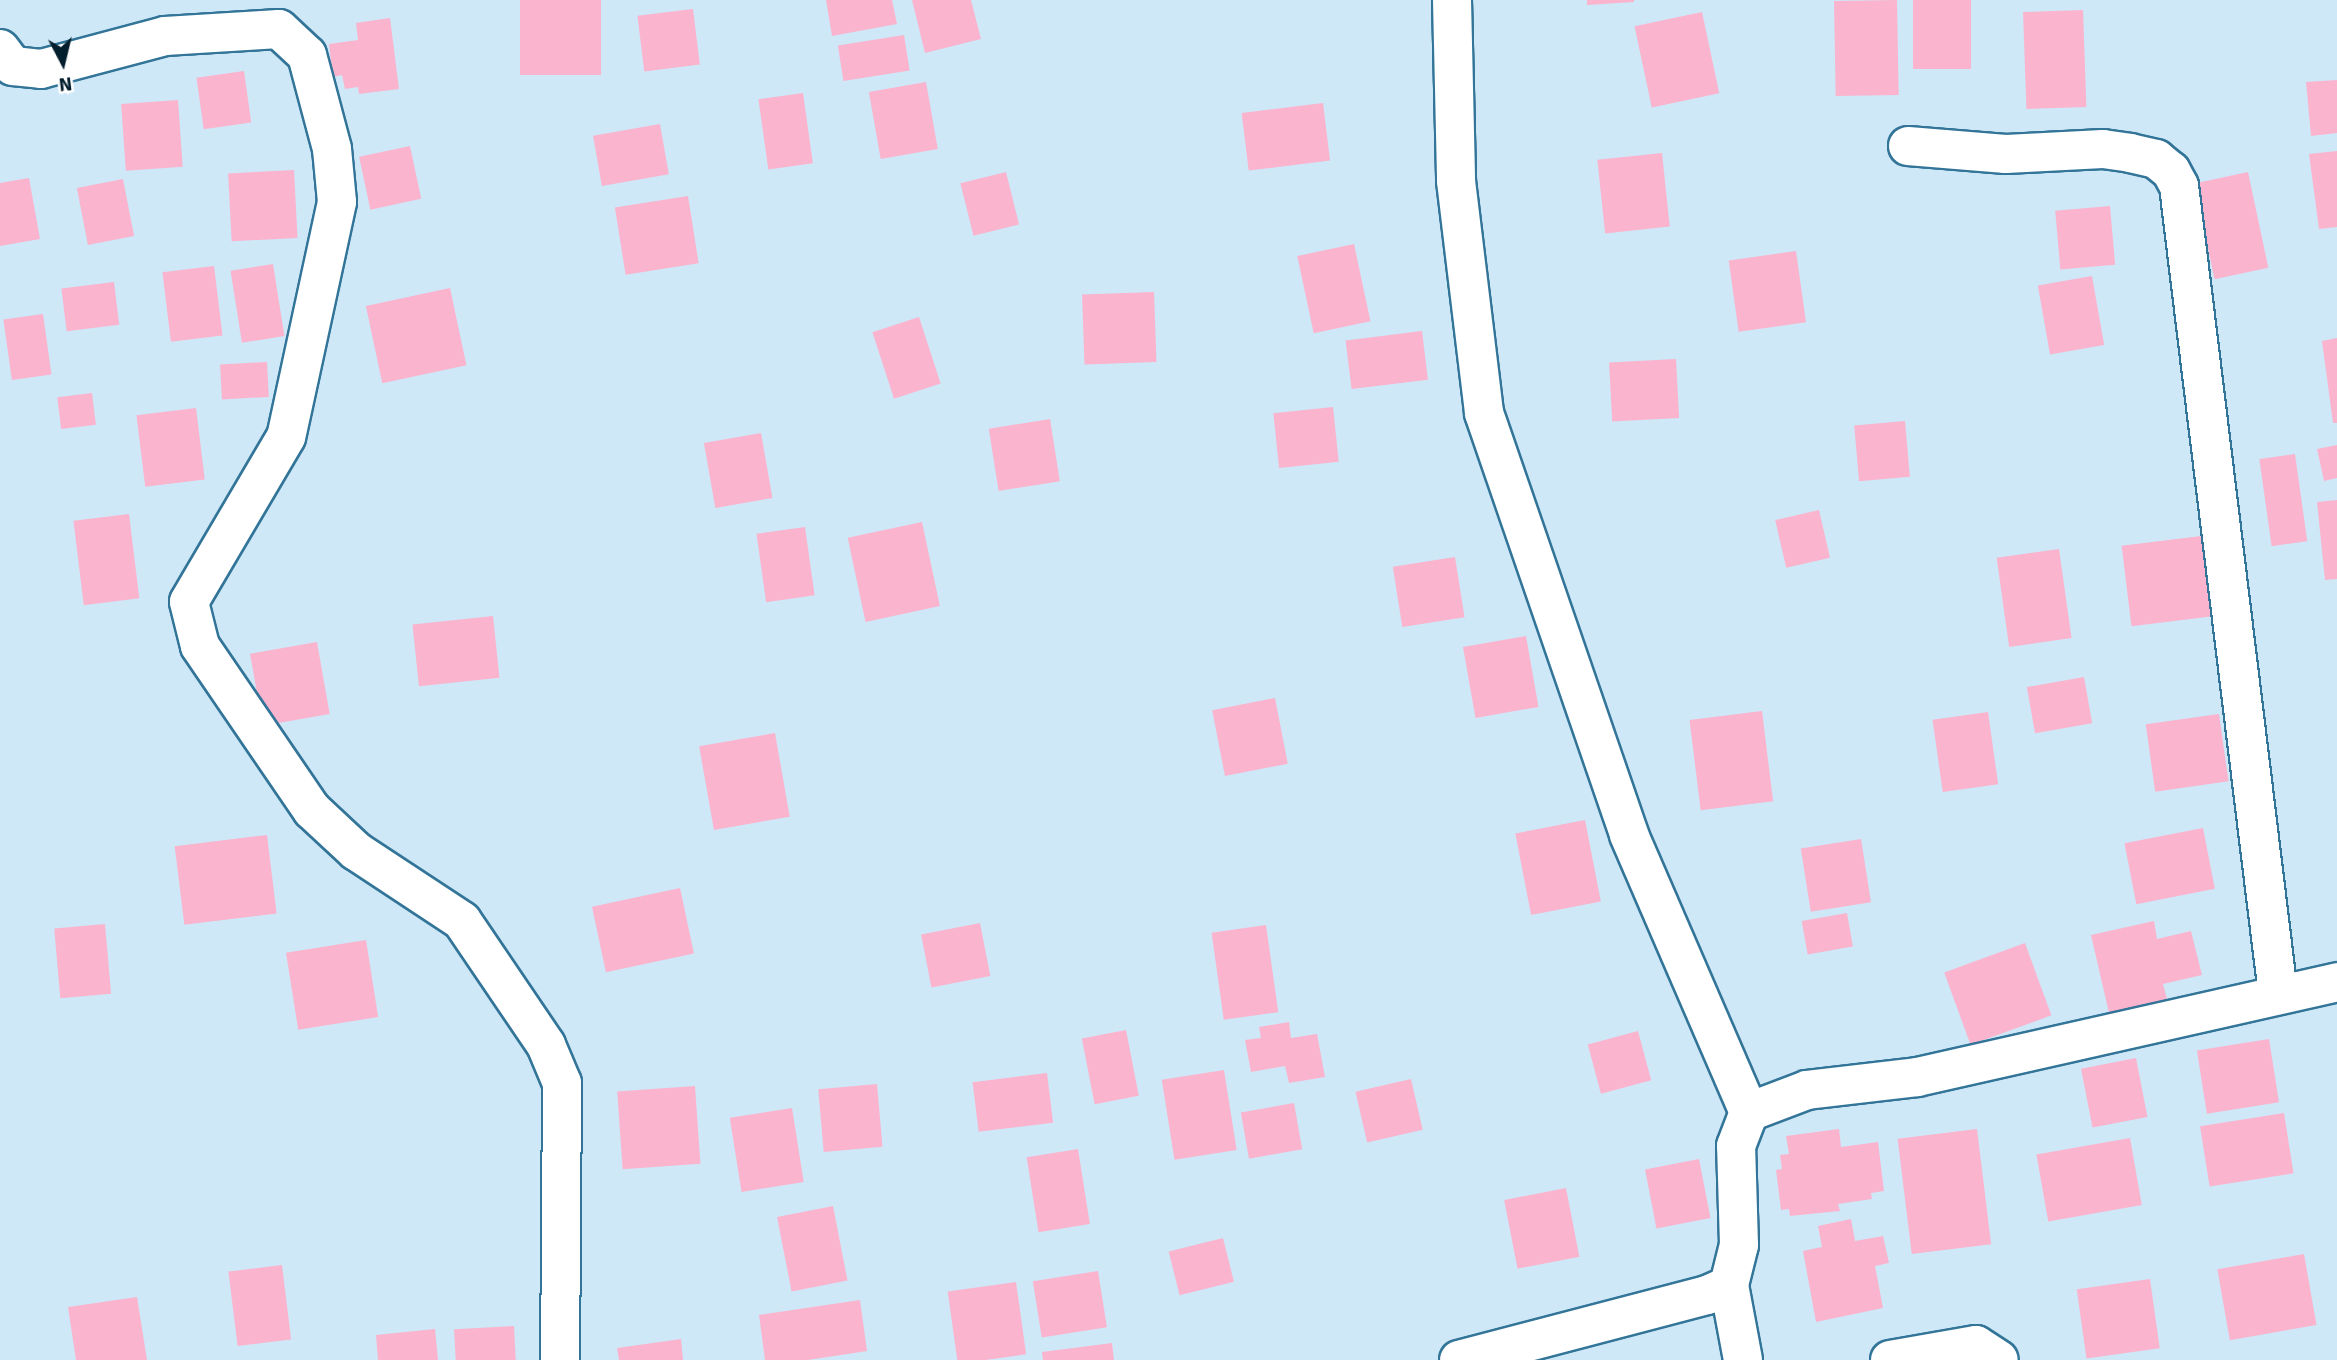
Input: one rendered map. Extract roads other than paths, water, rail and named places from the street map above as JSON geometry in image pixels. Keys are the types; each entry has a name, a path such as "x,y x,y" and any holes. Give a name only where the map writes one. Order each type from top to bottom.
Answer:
{"street":[{"path":"1452,0 1456,181 1484,414 1629,835 1749,1112 1736,1146 1739,1245 1729,1285 1743,1360"},
{"path":"4,69 41,69 165,36 279,29 307,55 332,149 337,202 286,437 189,603 200,646 312,810 356,851 461,921 546,1045 562,1083 560,1360"},
{"path":"1908,146 2006,154 2103,149 2130,152 2155,159 2171,171 2179,186 2278,993"},
{"path":"1749,1112 1807,1090 1917,1077 2278,993 2337,982"},
{"path":"1459,1360 1707,1295 1729,1285"},
{"path":"1890,1360 1976,1345 1999,1360"}]}
